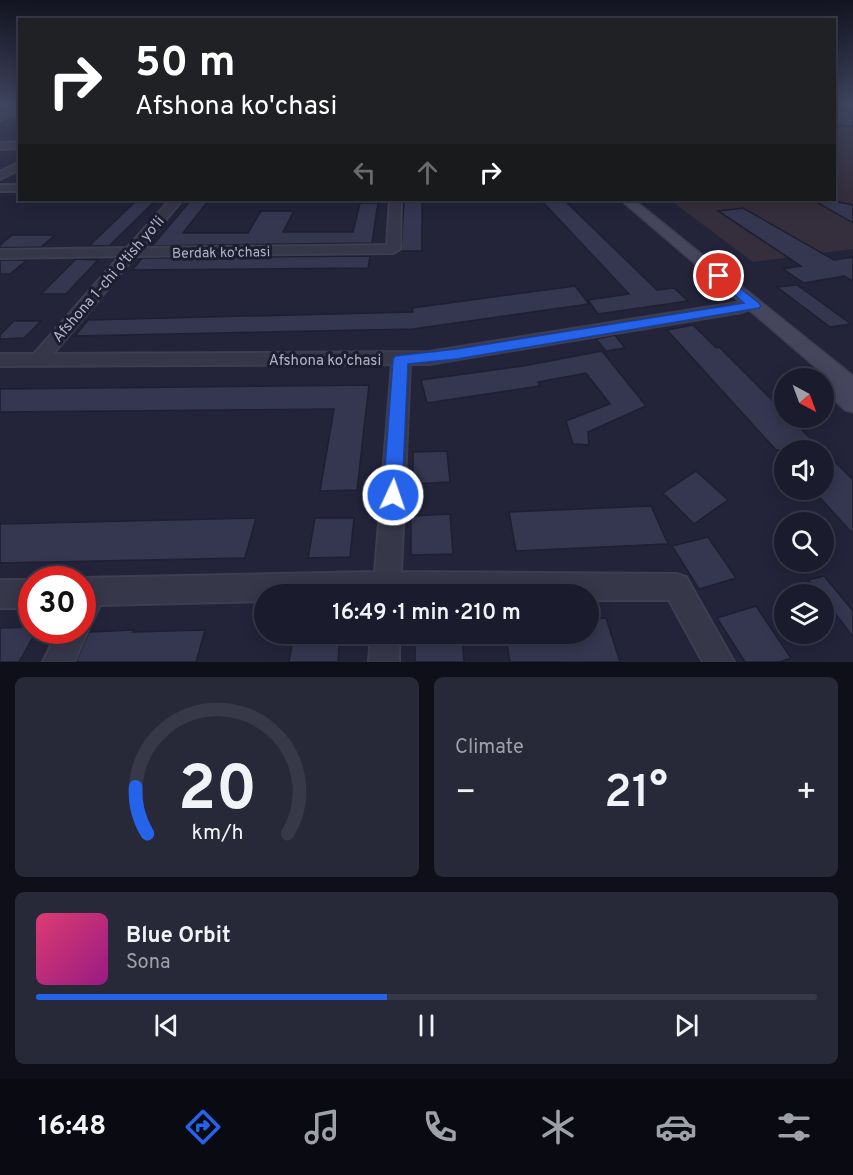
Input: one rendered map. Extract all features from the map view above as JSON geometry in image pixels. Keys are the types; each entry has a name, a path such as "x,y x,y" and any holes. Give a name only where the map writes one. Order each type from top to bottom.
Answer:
{"main road":[{"path":"617,201 853,387"},
{"path":"628,201 748,306 813,368"},
{"path":"834,388 853,404"}],"street":[{"path":"0,146 18,145"},
{"path":"0,176 18,166"},
{"path":"0,188 18,188"},
{"name":"Afshona 1-chi o'tish yo'li","path":"39,359 175,201"},
{"name":"Berdak ko'chasi","path":"0,254 393,249 396,201"},
{"name":"Afshona ko'chasi","path":"0,360 400,360 457,354 748,306"},
{"path":"387,584 400,360"},
{"path":"599,588 676,587 719,662"},
{"path":"96,599 254,593"},
{"path":"0,594 18,594"},
{"path":"58,662 67,644"},
{"path":"384,662 385,644"}],"shaded area":[{"path":"836,136 853,136 853,249 753,262 671,201 836,201"}],"building":[{"path":"136,201 155,201 109,246 89,246"},
{"path":"190,201 208,201 183,233 248,233 261,211 294,211 283,232 353,232 360,203 378,203 372,243 152,246"},
{"path":"404,201 422,201 422,251 401,251"},
{"path":"542,201 565,201 657,290 674,288 688,301 598,314 588,300 629,294"},
{"path":"815,201 834,201 853,205 853,223"},
{"path":"743,208 834,260 853,257 853,281 844,276 804,283 783,269 801,266 718,211"},
{"path":"12,235 55,235 41,247 0,248 0,245"},
{"path":"370,256 368,268 132,270 142,258"},
{"path":"76,259 98,260 66,294 41,294"},
{"path":"0,260 27,260 10,274 0,274"},
{"path":"797,285 851,324 830,327 777,287"},
{"path":"575,286 589,304 413,329 75,336 88,320 413,312 412,308"},
{"path":"14,321 41,321 24,338 0,339 0,335"},
{"path":"693,325 716,348 719,347 774,402 774,428 800,428 812,440 774,440 774,448 667,330"},
{"path":"615,335 625,348 606,351 596,339"},
{"path":"602,351 646,406 588,432 589,445 573,444 566,421 610,404 586,373 538,382 540,386 427,403 421,380 523,366"},
{"path":"369,385 357,490 320,491 334,409 0,412 0,389"},
{"path":"447,451 450,482 413,484 413,452"},
{"path":"834,461 853,480 853,534 822,500 834,500"},
{"path":"696,471 728,500 694,524 663,493"},
{"path":"651,506 668,544 516,551 509,512"},
{"path":"450,514 453,554 411,555 411,516"},
{"path":"256,518 245,558 0,563 0,524"},
{"path":"315,518 354,518 350,557 308,558"},
{"path":"708,537 736,578 699,589 672,546"},
{"path":"824,576 831,584 811,584 808,580"},
{"path":"834,588 853,611 853,637 834,612"},
{"path":"756,606 774,633 774,644 782,644 791,658 779,662 745,662 717,618"},
{"path":"599,618 606,618 620,662 510,662 507,644 599,644"},
{"path":"18,627 18,644 29,644 19,662 0,662 0,628"},
{"path":"205,630 196,662 76,662 84,644 96,644 96,632"},
{"path":"292,644 339,644 338,662 289,662"},
{"path":"415,644 463,644 464,662 415,662"}],"route":[{"path":"393,495 400,360 457,354 754,306 719,276"}]}
